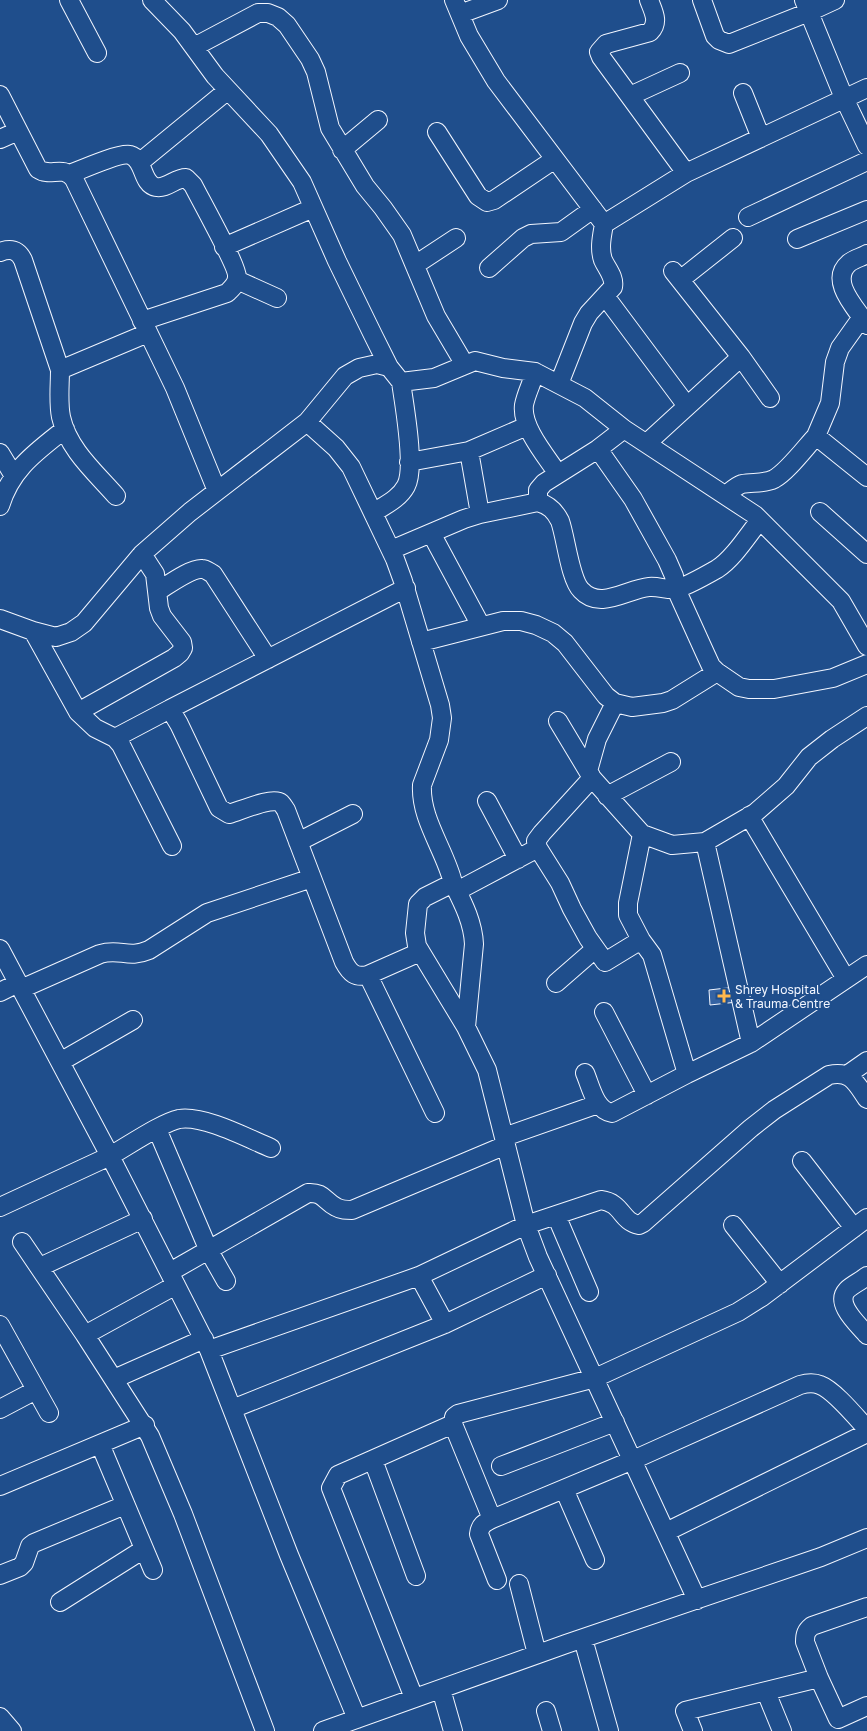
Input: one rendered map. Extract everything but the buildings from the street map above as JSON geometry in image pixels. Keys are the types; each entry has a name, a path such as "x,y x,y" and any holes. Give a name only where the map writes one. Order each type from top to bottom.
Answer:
{"street":[{"path":"69,0 97,53"},
{"path":"152,0 182,32 215,76 270,134 302,182 337,261 389,367 402,382 410,440 407,484 396,498 373,513"},
{"path":"268,0 278,17 287,25 310,59 316,72 330,128 365,186 402,234 436,316 465,365"},
{"path":"498,0 457,7 469,36 496,81 604,224 600,249 603,260 614,282 613,287 589,313 583,323 559,384"},
{"path":"649,0 656,18 650,32 606,44 599,52 686,173"},
{"path":"702,0 715,36 729,44 807,6 835,0"},
{"path":"807,6 844,98 867,146"},
{"path":"194,47 258,13 268,13 278,17"},
{"path":"630,96 680,73"},
{"path":"604,224 686,173 867,88"},
{"path":"139,163 228,90"},
{"path":"743,93 761,138"},
{"path":"0,95 38,168 43,172 58,171 70,174 124,154 135,157 152,186 164,187 180,178 186,178 190,181 237,274 234,287 227,292 145,327 60,370"},
{"path":"342,150 378,120"},
{"path":"0,140 18,131"},
{"path":"437,132 478,196 487,202 494,200 555,159"},
{"path":"748,216 867,161"},
{"path":"70,174 175,388 218,492"},
{"path":"224,247 313,208"},
{"path":"489,268 523,238 531,234 561,232 593,209"},
{"path":"797,239 867,210"},
{"path":"415,265 456,238"},
{"path":"733,238 677,276 741,357 770,398"},
{"path":"0,252 8,249 16,251 23,260 60,370 61,415 65,429 78,452 116,496"},
{"path":"726,495 742,484 764,482 781,474 816,436 830,403 835,362 840,348 864,321 844,290 842,272 849,263 867,254"},
{"path":"237,280 277,298"},
{"path":"606,296 687,406"},
{"path":"647,443 741,357"},
{"path":"402,382 434,378 475,361 503,368 536,372 585,398 624,429 726,495 760,520 840,601 867,646"},
{"path":"0,619 32,631 56,636 71,632 84,623 142,554 190,512 307,422 345,376 359,368 377,364 389,367"},
{"path":"536,372 524,405 524,416 527,426 558,474"},
{"path":"307,422 345,458 351,467 391,550 406,588 440,705 442,718 439,740 422,785 423,802 474,932 466,1027"},
{"path":"409,462 469,451 527,426"},
{"path":"2,498 14,476 28,458 65,429"},
{"path":"538,502 538,490 544,483 624,429"},
{"path":"816,436 867,477"},
{"path":"598,448 633,499 667,560 674,576 676,589 711,666 717,672 739,687 774,689 832,678 867,664"},
{"path":"469,451 480,514"},
{"path":"0,453 14,476"},
{"path":"391,550 480,514 538,502 556,512 564,533 578,587 585,595 602,600 648,587 676,589 718,568 728,559 760,520"},
{"path":"820,512 867,554"},
{"path":"431,533 481,626"},
{"path":"78,712 180,653 183,648 182,642 162,616 159,608 155,574 142,554"},
{"path":"158,591 195,570 203,569 213,574 268,659"},
{"path":"115,738 406,588"},
{"path":"421,642 503,621 521,621 536,625 553,633 565,643 606,696 615,703 632,707 672,700 717,672"},
{"path":"32,631 78,712 96,728 115,738 121,745 172,846"},
{"path":"615,703 597,740 590,775 536,841 538,848 560,883 572,909 595,949 605,962 641,940"},
{"path":"170,709 179,724 218,808 229,814 275,800 281,802 286,810 344,962 352,974 368,975 420,952"},
{"path":"558,721 590,775 607,796 642,834 672,845 705,842 755,813 786,786 809,757 867,716"},
{"path":"607,796 671,762"},
{"path":"487,800 518,858"},
{"path":"298,842 353,814"},
{"path":"749,816 846,979"},
{"path":"642,834 628,903 628,915 641,940 652,955 687,1074"},
{"path":"705,842 751,1043"},
{"path":"538,848 455,887 425,897 418,904 415,940 420,952 466,1027 487,1070 526,1225 547,1275 697,1600"},
{"path":"0,992 111,951 130,955 140,954 207,913 312,878"},
{"path":"0,949 143,1219 206,1344 289,1555 357,1719"},
{"path":"556,983 595,949"},
{"path":"585,1073 598,1104 607,1112 612,1113 751,1043 867,965"},
{"path":"368,975 435,1113"},
{"path":"604,1012 647,1095"},
{"path":"60,1062 133,1020"},
{"path":"847,1075 867,1061"},
{"path":"114,1379 206,1344 419,1276 526,1225 600,1200 609,1201 616,1205 628,1220 639,1225 751,1128 774,1110 829,1075 838,1073 847,1075 854,1080 867,1099"},
{"path":"85,1335 173,1279 209,1251 308,1193 316,1192 340,1209 352,1210 505,1141 598,1104"},
{"path":"0,1207 110,1156 166,1124 179,1119 195,1118 271,1148"},
{"path":"157,1129 209,1251 226,1281"},
{"path":"492,1519 452,1424 454,1418 464,1411 595,1378 738,1312 780,1284 861,1223 802,1161"},
{"path":"556,1215 589,1292"},
{"path":"40,1267 143,1219"},
{"path":"733,1225 780,1284"},
{"path":"22,1242 145,1425 183,1514 265,1731"},
{"path":"232,1409 445,1324 547,1275"},
{"path":"419,1276 445,1324"},
{"path":"867,1276 847,1290 843,1297 843,1303 867,1335"},
{"path":"0,1325 49,1413"},
{"path":"497,1580 478,1534 483,1524 800,1385 809,1383 819,1385 828,1390 867,1429"},
{"path":"0,1409 36,1390"},
{"path":"501,1466 615,1422"},
{"path":"414,1698 331,1488 338,1475 452,1424"},
{"path":"0,1486 145,1425"},
{"path":"666,1532 867,1433"},
{"path":"100,1444 153,1570"},
{"path":"373,1460 416,1576"},
{"path":"564,1489 595,1560"},
{"path":"0,1575 20,1567 24,1563 30,1546 34,1542 125,1505"},
{"path":"323,1731 537,1654 866,1541"},
{"path":"60,1602 144,1549"},
{"path":"519,1584 537,1654"},
{"path":"867,1607 812,1626 806,1631 805,1642 838,1719 867,1706"},
{"path":"583,1639 609,1731"},
{"path":"693,1731 685,1711 819,1678"},
{"path":"441,1689 453,1731"},
{"path":"766,1692 782,1731"},
{"path":"546,1711 552,1731"},
{"path":"0,1717 12,1731"}],"place":[{"name":"Shrey Hospital & Trauma Centre","path":"724,996"}]}
